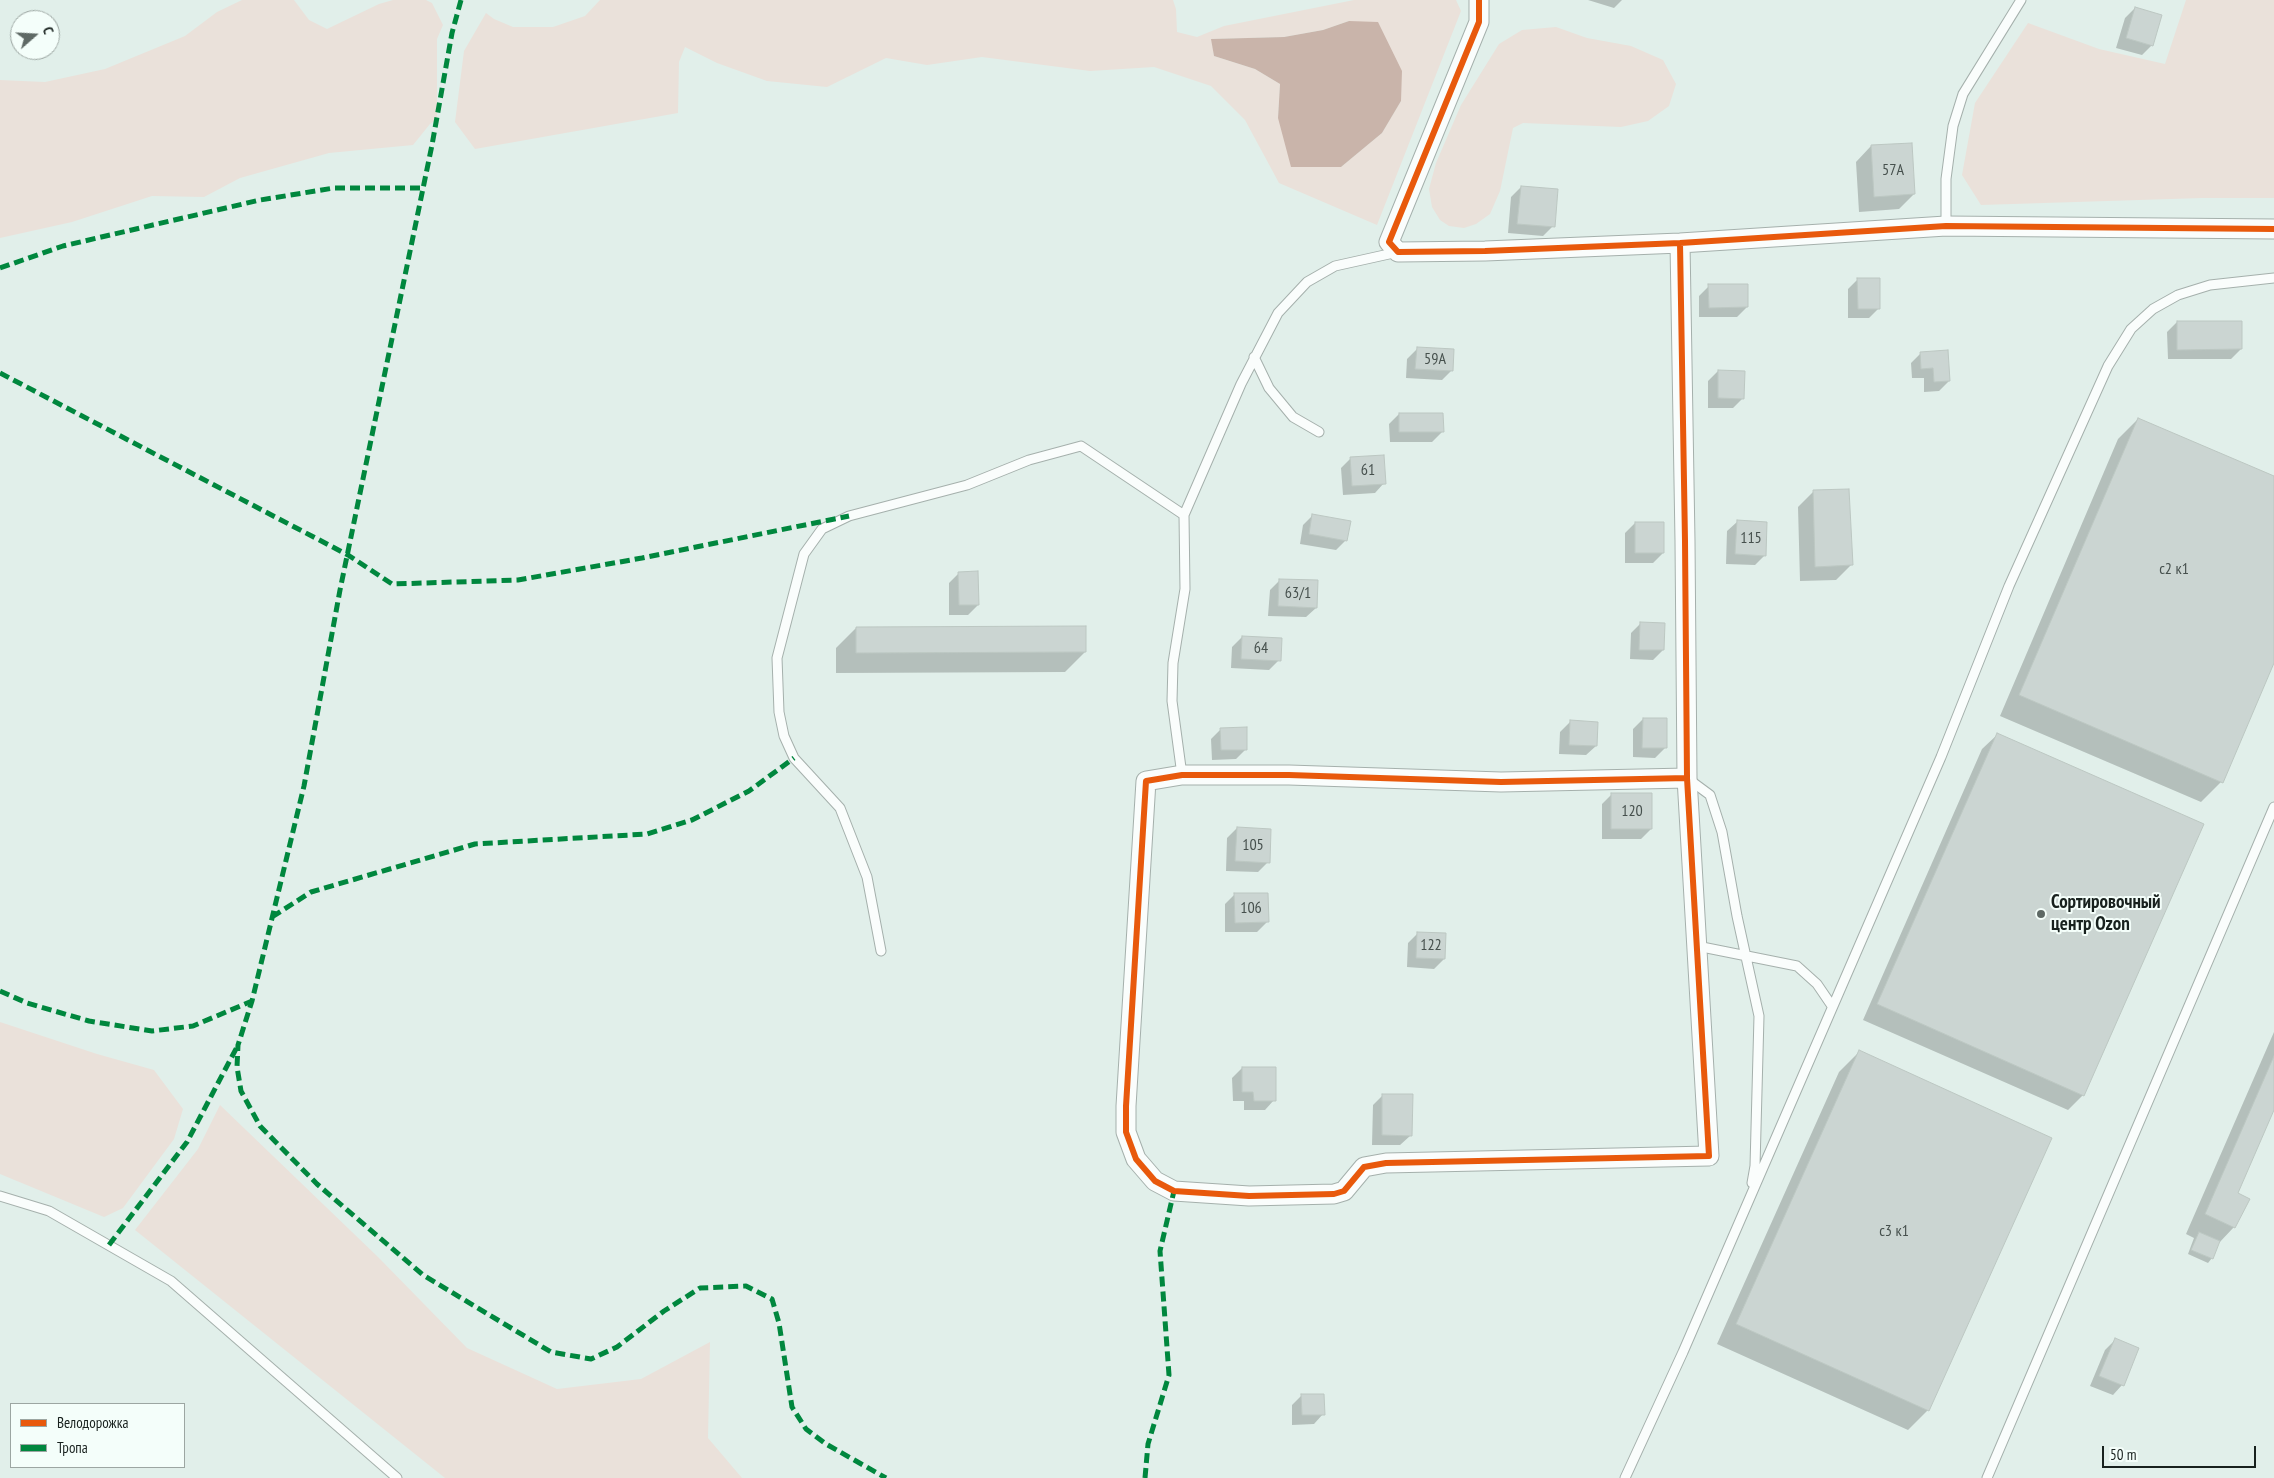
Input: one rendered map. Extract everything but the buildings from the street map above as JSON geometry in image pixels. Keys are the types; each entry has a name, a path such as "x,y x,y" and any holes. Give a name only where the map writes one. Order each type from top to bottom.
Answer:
{"street":[{"path":"1479,0 1479,22 1389,242 1398,252 1485,251 1680,243 1946,226 2274,229"},
{"path":"1680,243 1686,540 1687,778 1709,1156 1386,1164 1364,1166 1344,1190 1334,1194 1249,1196 1174,1191 1155,1181 1136,1159 1126,1132 1126,1106 1146,781 1182,775 1289,775 1501,782 1687,778"}],"lane":[{"path":"1946,226 1946,179 1953,126 1964,94 2021,0"},
{"path":"1182,775 1172,701 1173,663 1186,589 1184,515 1254,357 1278,313 1307,282 1335,266 1398,252"},
{"path":"1624,1478 1683,1352 1751,1196 1941,757 2009,586 2108,366 2130,329 2153,309 2178,295 2210,285 2274,278"},
{"path":"1254,357 1269,388 1293,417 1319,432"},
{"path":"881,951 867,877 840,808 794,758 784,736 781,720 777,658 804,554 822,529 848,516 967,485 1029,460 1081,446 1184,515"},
{"path":"1687,778 1710,795 1722,832 1737,916 1759,1016 1755,1166 1751,1196"},
{"path":"1986,1478 2274,807"},
{"path":"1697,946 1746,954 1797,966 1816,984 1832,1006"},
{"path":"0,1196 49,1211 172,1281 396,1478"}],"shaded area":[{"path":"242,0 294,0 309,20 327,29 379,4 393,0 426,0 432,3 443,25 437,39 437,119 430,124 413,145 329,153 240,178 204,197 152,196 72,222 0,238 0,80 45,82 105,69 185,36 217,12"},
{"path":"600,0 1173,0 1176,9 1177,32 1197,37 1224,26 1354,0 1456,0 1461,11 1377,225 1279,183 1245,120 1211,86 1154,67 1090,71 982,57 927,65 886,58 827,87 767,81 717,63 685,47 679,62 678,113 475,149 455,122 464,51 486,13 494,19 513,27 553,27 585,16","holes":["1349,21 1401,101 1382,133 1341,167 1278,118 1280,84 1255,69 1214,56 1212,39 1284,37 1323,30"]},
{"path":"2186,0 2274,0 2274,198 2202,198 1981,205 1962,175 1975,103 2028,23 2099,49 2165,64"},
{"path":"1349,21 1378,22 1402,71 1401,101 1382,133 1341,167 1291,167 1278,118 1280,84 1255,69 1214,56 1211,39 1284,37 1323,30"},
{"path":"1556,27 1587,38 1631,46 1663,60 1676,84 1669,106 1648,121 1621,127 1523,123 1513,128 1500,191 1490,214 1476,224 1464,228 1449,226 1440,220 1432,207 1429,189 1436,163 1461,105 1499,44 1522,30"},
{"path":"0,1022 97,1054 154,1070 183,1109 174,1139 123,1208 104,1217 0,1174"},
{"path":"220,1105 378,1257 467,1348 557,1389 641,1379 710,1342 708,1438 742,1478 445,1478 135,1230 198,1149"}],"marked path":[{"path":"461,0 452,33 432,145 340,590 304,786 252,1001 238,1045 237,1067 241,1091 260,1126 317,1184 423,1275 551,1352 591,1359 617,1347 664,1311 700,1288 746,1286 772,1299 779,1323 792,1407 806,1429 826,1444 886,1478"},
{"path":"0,268 63,246 260,200 334,188 424,188"},
{"path":"0,373 348,555 392,584 518,580 642,558 849,516"},
{"path":"272,917 311,892 475,844 647,834 692,820 749,791 794,758"},
{"path":"0,991 27,1003 89,1021 152,1031 193,1026 252,1001"},
{"path":"109,1245 187,1142 237,1047"},
{"path":"1145,1478 1148,1444 1169,1375 1160,1251 1174,1191"}],"cycle path":[{"path":"1479,0 1479,22 1389,242 1398,252 1485,251 1680,243 1946,226 2274,229"},
{"path":"1680,243 1687,778 1709,1156 1386,1163 1364,1167 1344,1191 1334,1194 1249,1196 1174,1191 1155,1181 1136,1159 1126,1132 1126,1106 1146,781 1182,775 1289,775 1501,782 1687,778"}],"place":[{"name":"Сортировочный центр Ozon","path":"2041,914"}]}
